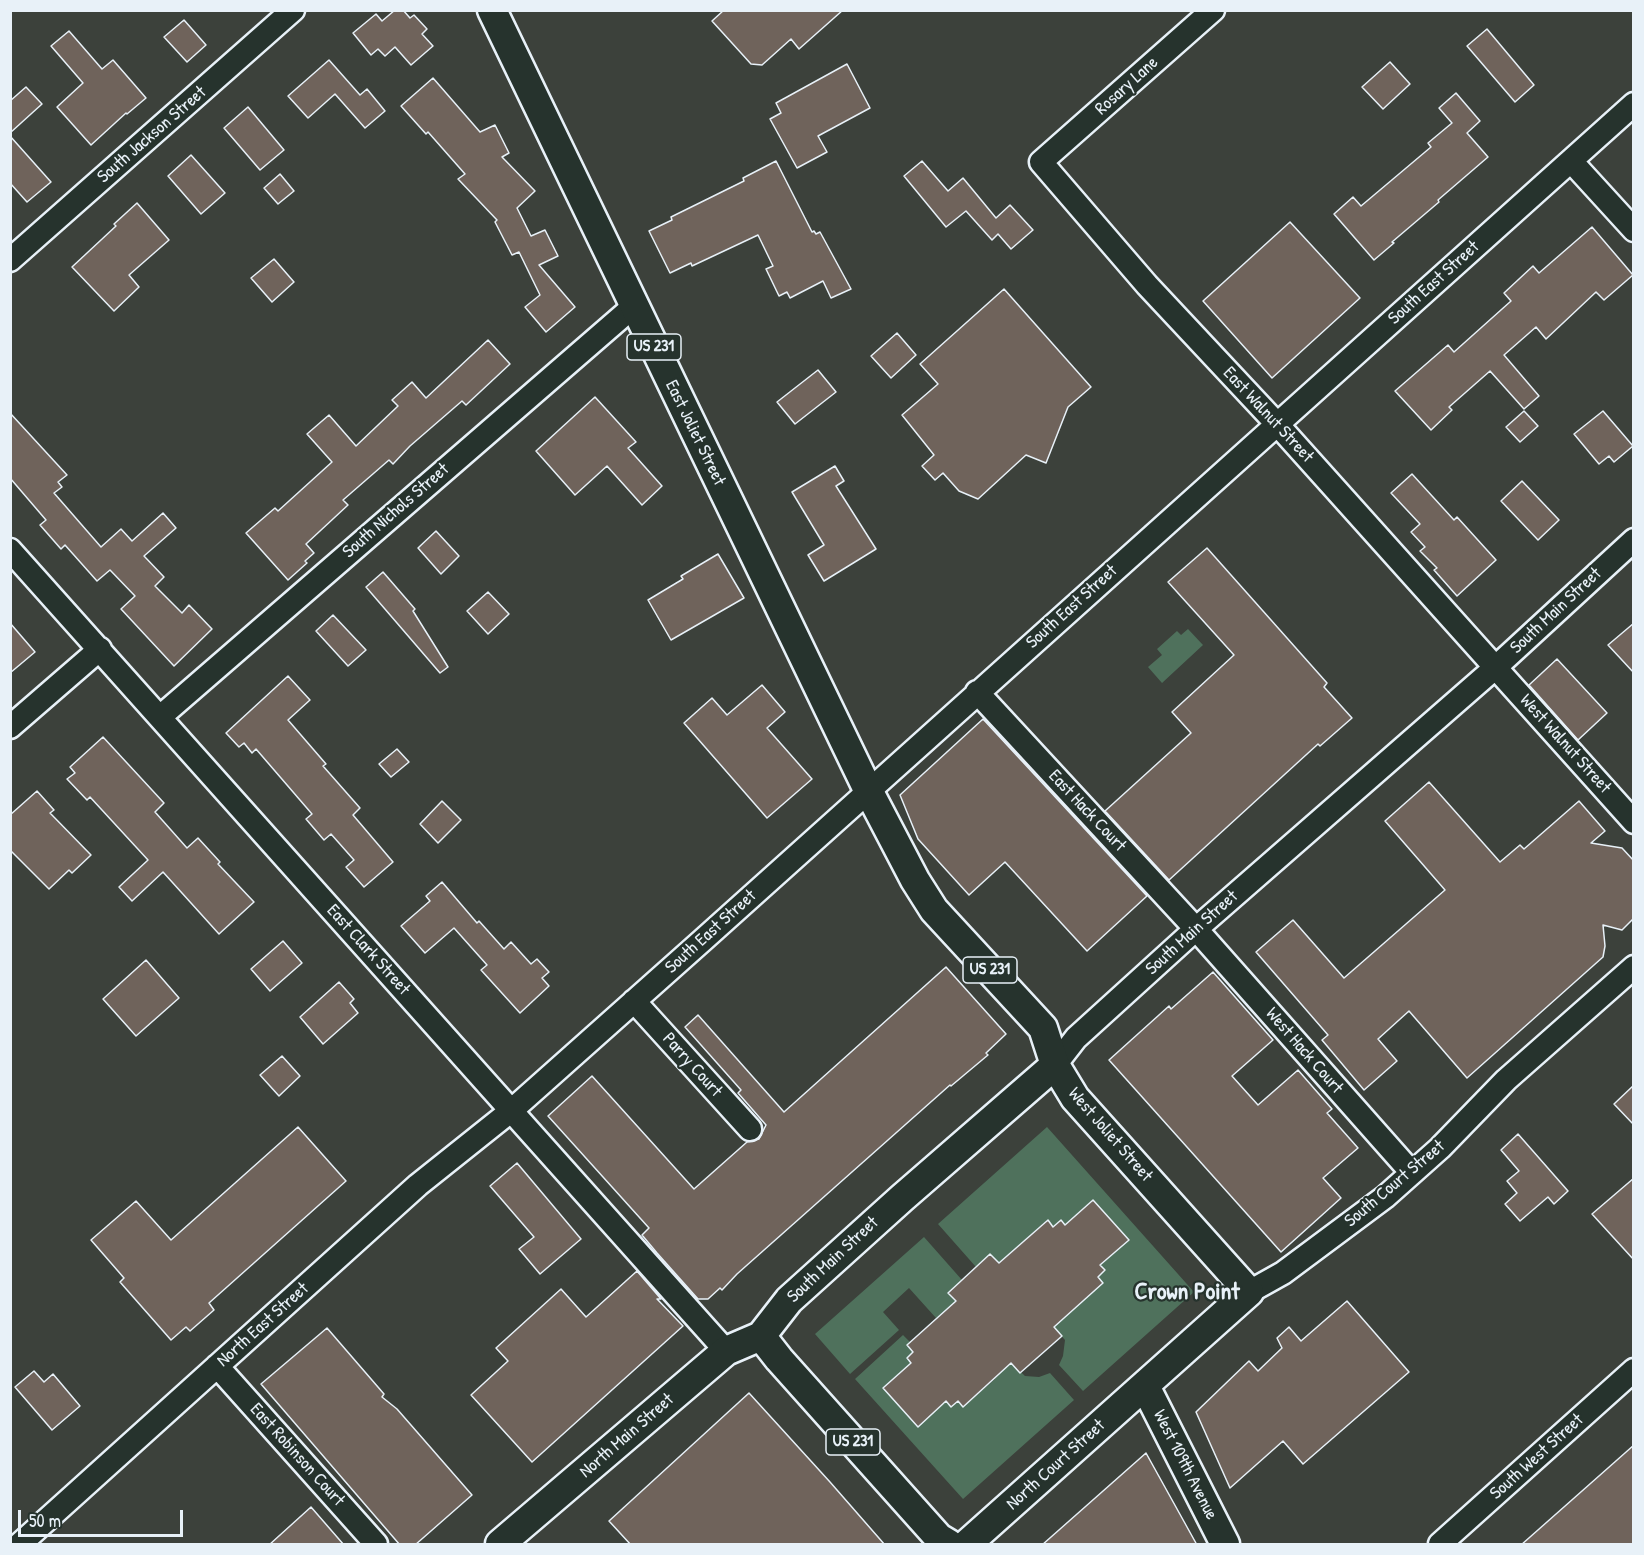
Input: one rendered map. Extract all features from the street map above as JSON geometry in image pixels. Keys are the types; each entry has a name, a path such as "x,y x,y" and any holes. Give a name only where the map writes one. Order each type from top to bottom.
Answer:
{"main road":[{"name":"East Joliet Street","path":"492,10 868,790"},
{"name":"West Joliet Street","path":"868,790 915,880 934,910 1043,1028 1055,1065 1075,1098 1249,1292"},
{"name":"South Main Street","path":"760,1336 796,1293 1055,1065"},
{"name":"South Court Street","path":"1145,1386 1249,1292"},
{"name":"North Main Street","path":"500,1545 726,1351 760,1336"},
{"name":"US 231","path":"760,1336 939,1538 949,1545"},
{"name":"North Court Street","path":"967,1545 1145,1386"},
{"name":"West 109th Avenue","path":"1145,1386 1225,1545"}],"street":[{"name":"South Jackson Street","path":"10,260 293,10"},
{"name":"Rosary Lane","path":"1041,162 1213,10"},
{"name":"South East Street","path":"512,1110 1634,104"},
{"path":"1570,161 1634,230"},
{"name":"East Walnut Street","path":"1041,162 1147,285 1277,424 1496,667"},
{"name":"South Nichols Street","path":"160,717 634,306"},
{"name":"South Main Street","path":"1055,1065 1076,1038 1196,929 1496,667 1634,540"},
{"name":"East Clark Street","path":"10,550 726,1351"},
{"path":"10,727 100,649"},
{"name":"West Walnut Street","path":"1496,667 1634,822"},
{"name":"East Hack Court","path":"977,692 1196,929"},
{"name":"West Hack Court","path":"1196,929 1412,1173"},
{"name":"South Court Street","path":"1249,1292 1282,1273 1385,1197 1440,1148 1506,1080 1634,967"},
{"name":"Parry Court","path":"634,1001 750,1129"},
{"name":"North East Street","path":"20,1545 418,1185 512,1110"},
{"name":"East Robinson Court","path":"217,1366 376,1545"},
{"name":"South West Street","path":"1440,1545 1634,1370"}],"green space":[{"path":"1188,629 1203,645 1162,683 1148,667 1162,655 1157,649 1177,631 1181,635"},
{"path":"1047,1127 1194,1292 1083,1391 1059,1365 1065,1340 1048,1321 1105,1270 1100,1265 1128,1240 1092,1200 1065,1225 1060,1220 1053,1227 1047,1220 1015,1249 1005,1270 990,1254 976,1267 938,1224"},
{"path":"924,1237 962,1280 948,1293 961,1308 946,1321 940,1315 936,1318 909,1288 883,1312 899,1330 850,1374 815,1334"},
{"path":"903,1335 910,1342 907,1345 913,1352 907,1358 911,1363 918,1426 946,1401 951,1407 958,1402 963,1407 995,1379 993,1376 1006,1358 1025,1376 1039,1377 1050,1373 1074,1400 963,1499 855,1379"}],"building":[{"path":"395,10 403,10 410,18 414,15 427,29 422,34 433,46 411,65 395,47 385,56 378,49 371,55 353,33 376,14 382,21"},
{"path":"724,10 843,10 799,49 791,39 762,65 751,64 712,21"},
{"path":"184,20 206,45 187,62 164,37"},
{"path":"1487,29 1534,85 1515,102 1467,46"},
{"path":"69,31 102,69 113,60 146,98 91,145 57,107 83,83 51,46"},
{"path":"329,60 360,95 367,89 385,111 365,128 335,94 308,118 288,96"},
{"path":"1390,62 1410,84 1383,109 1362,87"},
{"path":"847,64 870,108 818,136 827,152 797,168 770,119 781,113 776,103"},
{"path":"433,78 480,132 495,125 509,153 502,157 535,191 517,208 531,236 545,230 558,256 539,265 575,307 546,332 525,307 540,295 519,252 512,255 495,222 497,220 458,179 465,174 428,132 426,134 401,106"},
{"path":"26,87 42,104 10,133 10,101"},
{"path":"1456,93 1480,121 1467,133 1488,157 1374,260 1334,214 1353,197 1361,206 1431,147 1428,143 1452,123 1439,108"},
{"path":"248,107 284,150 260,170 224,128"},
{"path":"10,136 51,182 27,202 10,183"},
{"path":"191,155 225,193 201,214 168,176"},
{"path":"776,161 812,232 816,234 820,232 851,289 831,298 823,281 790,298 787,292 779,296 766,269 773,266 758,235 692,266 691,263 670,273 649,231 672,220 671,217 744,181 743,178"},
{"path":"922,161 948,191 963,178 996,218 1010,205 1033,230 1011,249 998,234 992,240 966,211 946,227 904,176"},
{"path":"280,174 294,191 278,204 264,188"},
{"path":"137,203 169,240 129,275 139,287 114,311 72,267"},
{"path":"1290,222 1360,298 1272,378 1203,301"},
{"path":"1592,227 1633,275 1604,300 1596,292 1546,339 1536,327 1504,355 1539,396 1524,409 1490,371 1449,407 1452,410 1431,430 1395,391 1448,345 1454,352 1511,301 1504,293 1533,266 1539,273"},
{"path":"274,259 294,282 272,302 251,278"},
{"path":"1004,289 1091,387 1068,407 1046,463 1026,455 978,499 959,491 943,473 935,480 922,466 934,455 902,415 938,384 920,364"},
{"path":"897,333 916,355 891,378 871,356"},
{"path":"488,340 510,364 466,405 462,401 410,446 393,464 389,460 343,500 348,505 306,544 314,553 305,561 307,563 288,580 246,533 275,508 278,511 332,462 307,434 329,415 356,446 398,406 392,400 412,382 426,398"},
{"path":"818,370 836,392 795,424 777,402"},
{"path":"595,397 636,442 628,448 662,486 642,505 607,466 575,495 536,451"},
{"path":"1524,411 1538,426 1520,442 1506,427"},
{"path":"1603,411 1633,446 1614,462 1609,456 1599,464 1574,434"},
{"path":"10,413 67,475 58,482 62,487 54,493 101,547 121,529 132,541 163,513 176,528 144,556 164,577 155,586 182,613 189,605 212,629 174,666 121,609 135,596 110,570 97,581 65,545 61,549 40,525 46,520 10,478"},
{"path":"835,466 844,481 836,486 876,549 824,581 808,555 824,545 792,492"},
{"path":"1412,474 1454,520 1457,517 1496,560 1457,596 1434,570 1437,568 1420,551 1425,547 1411,532 1420,524 1391,493"},
{"path":"1522,481 1559,520 1538,540 1501,501"},
{"path":"436,531 459,556 441,574 418,548"},
{"path":"1207,548 1327,683 1324,687 1352,718 1320,746 1318,744 1169,880 1105,811 1191,733 1172,712 1234,655 1168,582"},
{"path":"718,554 744,598 671,640 648,600 683,579 681,576"},
{"path":"383,572 415,609 413,611 448,667 440,673 366,587"},
{"path":"488,592 509,614 488,634 467,611"},
{"path":"333,615 366,650 348,666 316,631"},
{"path":"10,623 35,652 10,673"},
{"path":"1634,623 1634,673 1608,645"},
{"path":"1557,659 1607,713 1578,740 1529,685"},
{"path":"288,676 310,700 288,720 326,764 323,766 360,808 353,815 393,862 364,887 346,867 354,860 331,834 324,840 306,819 312,814 256,749 252,753 244,743 239,747 226,733"},
{"path":"762,685 785,712 767,728 812,779 767,818 684,723 712,698 727,715"},
{"path":"983,719 1147,896 1087,951 1005,862 969,895 918,839 900,795"},
{"path":"103,737 164,803 155,812 187,848 198,838 220,862 218,864 254,902 219,934 163,872 132,901 119,887 148,860 90,797 87,800 67,779 75,773 70,767"},
{"path":"397,749 409,762 391,777 379,764"},
{"path":"1429,782 1500,862 1520,845 1524,849 1579,801 1605,831 1591,843 1622,848 1634,861 1634,918 1622,930 1603,925 1605,946 1603,957 1467,1078 1409,1011 1378,1039 1397,1061 1364,1090 1322,1040 1328,1035 1256,952 1293,920 1344,978 1445,890 1385,821"},
{"path":"37,791 54,810 50,813 91,855 72,873 69,870 49,889 10,850 10,815"},
{"path":"442,801 461,820 438,843 420,824"},
{"path":"442,882 477,923 479,921 504,949 511,942 531,964 537,959 549,972 542,978 549,986 520,1013 481,970 487,965 454,928 425,953 401,926 430,901 426,896"},
{"path":"283,941 302,963 270,991 251,969"},
{"path":"146,960 179,998 136,1036 103,999"},
{"path":"946,967 1006,1034 986,1053 988,1055 950,1085 737,1274 722,1290 720,1288 708,1299 698,1299 657,1253 642,1235 649,1228 548,1116 592,1076 694,1189 747,1142 759,1139 766,1125 738,1093 741,1090 685,1027 698,1015 784,1112"},
{"path":"1213,972 1273,1040 1232,1076 1258,1105 1298,1070 1332,1109 1327,1113 1358,1148 1323,1178 1341,1198 1281,1252 1109,1060 1169,1006 1171,1009"},
{"path":"339,982 354,999 350,1003 358,1013 323,1044 300,1017"},
{"path":"282,1056 300,1076 279,1096 260,1075"},
{"path":"1634,1085 1634,1125 1614,1104"},
{"path":"298,1127 346,1181 209,1303 214,1310 190,1331 186,1327 171,1340 120,1282 124,1278 91,1240 136,1201 171,1240"},
{"path":"1518,1134 1568,1191 1554,1204 1548,1197 1520,1221 1505,1204 1517,1193 1507,1181 1519,1171 1501,1150"},
{"path":"517,1163 581,1239 540,1274 519,1249 534,1237 490,1186"},
{"path":"1634,1178 1634,1260 1592,1214"},
{"path":"1093,1200 1129,1240 1100,1265 1105,1270 1098,1277 1103,1283 1054,1327 1062,1336 1020,1373 1011,1363 963,1407 958,1401 951,1407 946,1401 918,1427 883,1388 911,1363 907,1358 913,1352 907,1345 956,1301 948,1293 990,1254 999,1263 1048,1220 1053,1227 1061,1220 1065,1225"},
{"path":"637,1271 661,1299 657,1299 683,1326 532,1462 471,1395 508,1361 496,1348 561,1289 586,1317"},
{"path":"1347,1301 1409,1372 1303,1464 1283,1441 1230,1488 1196,1412 1249,1361 1258,1371 1282,1348 1277,1338 1289,1327 1301,1341"},
{"path":"327,1328 384,1394 382,1397 397,1409 472,1495 415,1545 400,1545 261,1384"},
{"path":"34,1371 44,1382 53,1374 80,1406 52,1430 15,1387"},
{"path":"749,1393 885,1545 631,1545 609,1521"},
{"path":"1634,1445 1634,1545 1521,1545"},
{"path":"1146,1453 1197,1545 1042,1545"},
{"path":"311,1507 344,1545 269,1545"}],"district":[{"name":"Crown Point","path":"1187,1293"}]}
